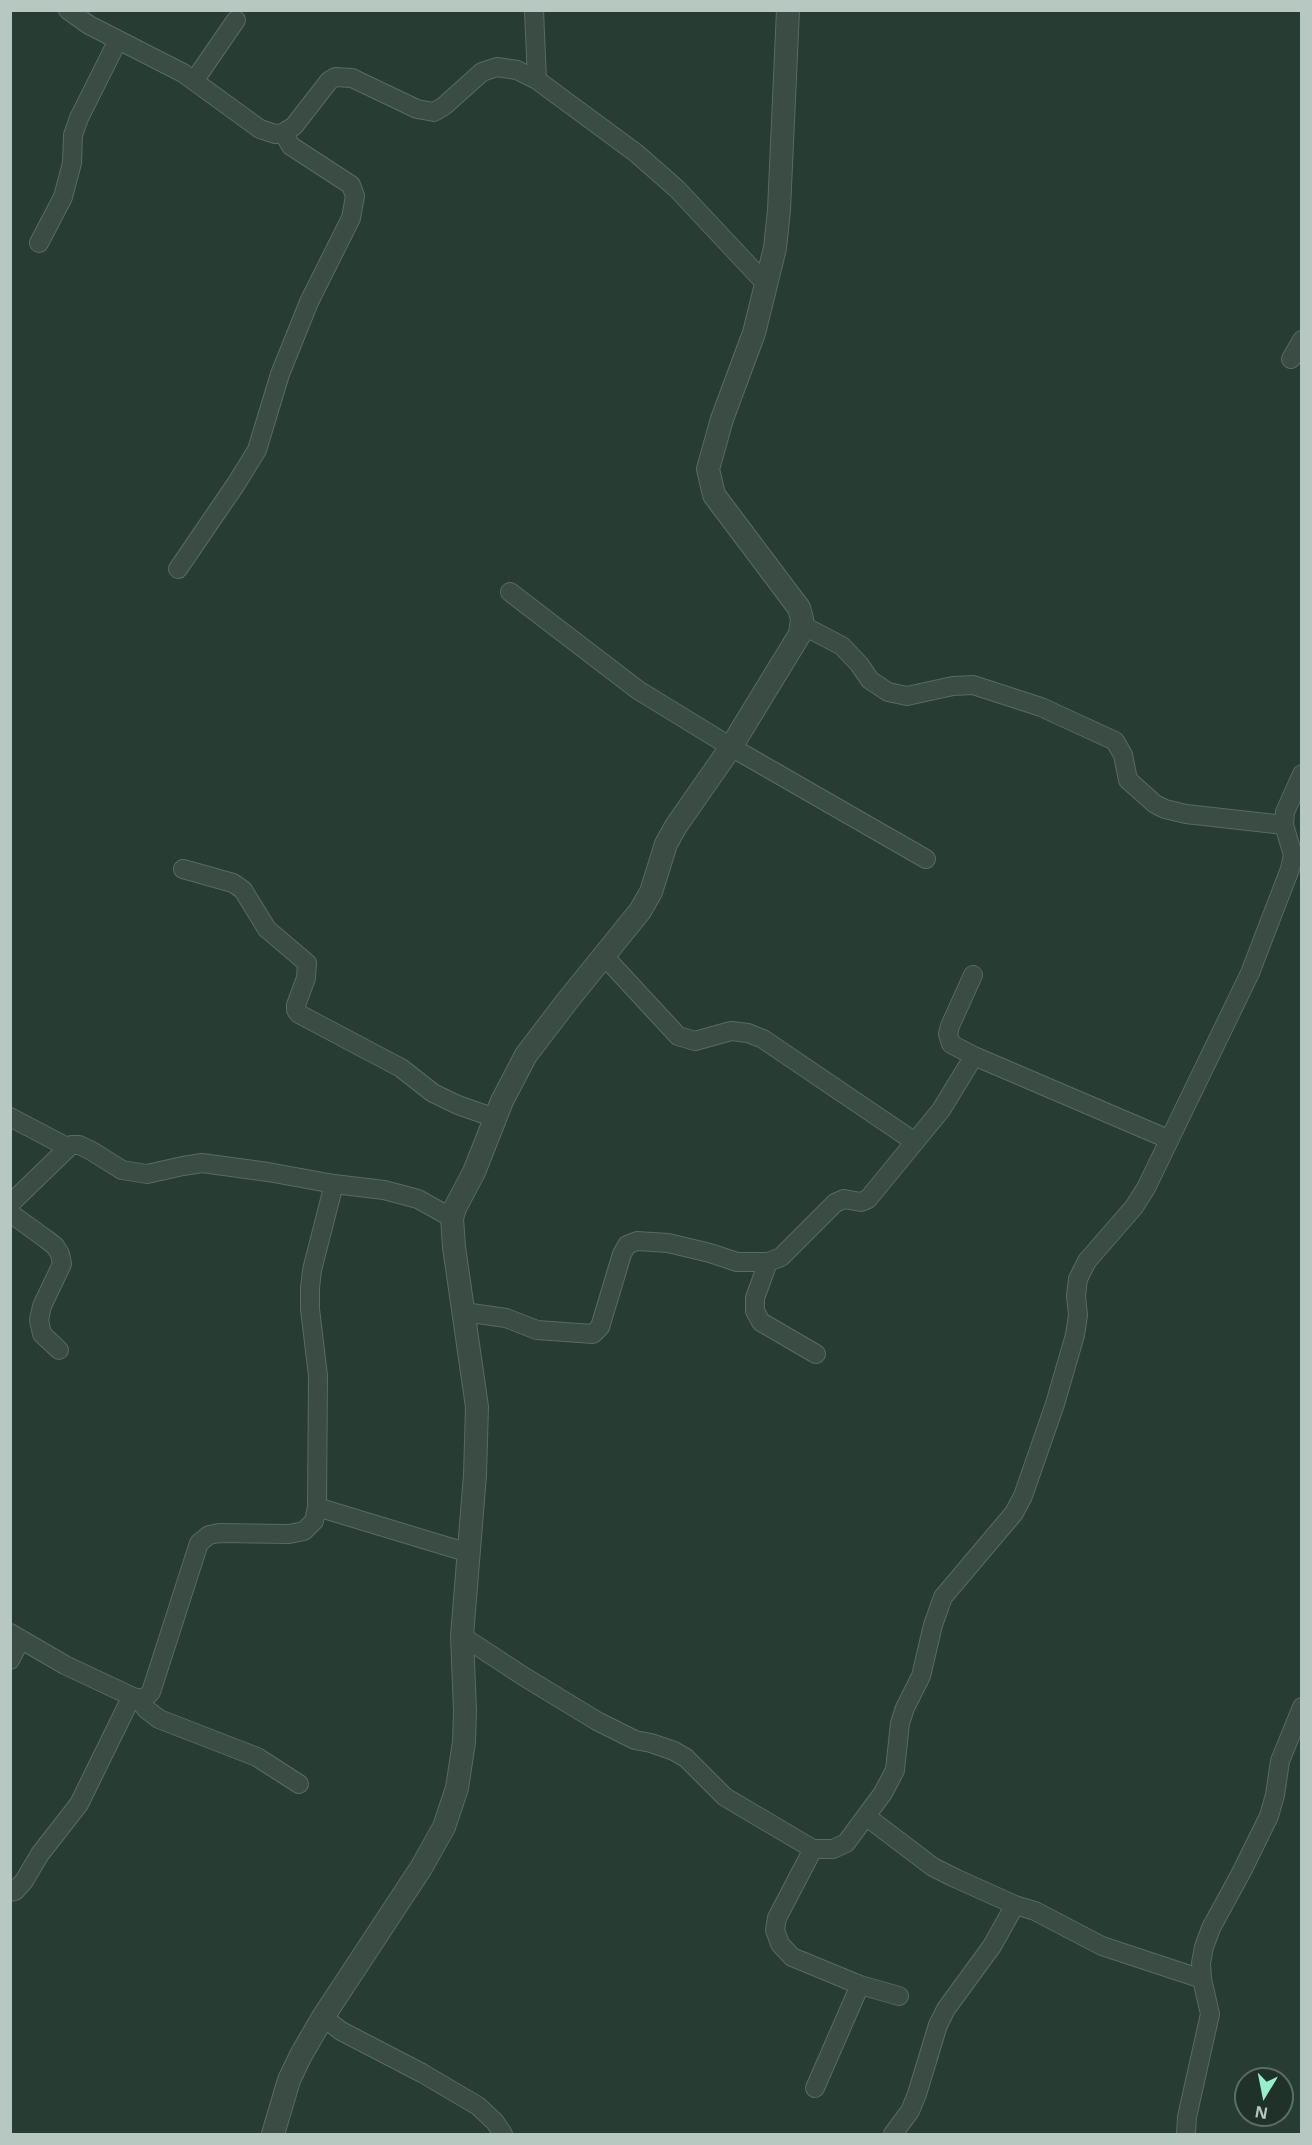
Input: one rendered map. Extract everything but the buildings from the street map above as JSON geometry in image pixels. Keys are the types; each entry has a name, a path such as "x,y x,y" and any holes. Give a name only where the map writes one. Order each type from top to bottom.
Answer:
{"street":[{"path":"68,10 89,25 194,81 266,133 283,133 294,126 335,76 352,78 417,109 434,112 482,72 497,68 517,70 537,80 636,153 678,189 766,284"},
{"path":"534,10 537,80"},
{"path":"273,2134 289,2080 301,2055 323,2017 421,1868 444,1827 457,1788 464,1742 462,1636 475,1475 477,1407 454,1247 452,1218 459,1198 474,1172 495,1118 526,1055 640,911 651,892 666,844 676,826 731,747 800,634 802,619 799,608 714,495 708,469 722,419 754,333 775,248 779,210 788,10"},
{"path":"194,81 236,20"},
{"path":"39,243 63,197 72,163 73,135 79,118 118,40"},
{"path":"178,569 257,450 280,374 309,302 351,218 355,196 351,184 291,146 283,133"},
{"path":"1291,359 1302,340"},
{"path":"510,591 638,690 731,747 926,860"},
{"path":"802,625 842,646 870,680 888,692 907,696 953,686 973,685 1041,707 1115,741 1123,754 1128,780 1155,804 1165,809 1186,814 1284,825"},
{"path":"462,1636 523,1677 597,1721 635,1740 651,1743 680,1755 725,1797 813,1849 833,1850 846,1843 867,1817 895,1770 900,1723 921,1676 933,1626 943,1597 1014,1513 1023,1496 1055,1404 1075,1335 1078,1315 1076,1296 1078,1279 1087,1261 1134,1207 1146,1188 1250,973 1290,869 1293,855 1284,825 1284,812 1302,774"},
{"path":"183,869 233,882 243,891 267,929 307,963 306,978 296,1005 298,1014 401,1068 433,1093 495,1118"},
{"path":"604,956 678,1036 695,1041 731,1031 748,1033 763,1039 915,1142"},
{"path":"973,975 950,1026 948,1034 951,1044 1168,1139"},
{"path":"464,1312 506,1318 537,1330 592,1334 600,1328 622,1254 627,1245 638,1241 668,1243 737,1262 768,1262 781,1257 835,1203 844,1199 861,1202 868,1199 941,1110 974,1056"},
{"path":"10,1117 67,1147"},
{"path":"10,1204 67,1147 79,1145 122,1170 147,1174 202,1163 268,1172 384,1190 418,1199 452,1218"},
{"path":"10,1660 16,1636 72,1669 136,1698 144,1699 152,1692 199,1543 209,1535 219,1533 289,1534 304,1531 314,1521 317,1507 318,1376 309,1288 334,1184"},
{"path":"10,1213 55,1246 60,1254 62,1264 42,1306 39,1320 42,1334 59,1350"},
{"path":"768,1262 755,1298 754,1311 761,1322 816,1354"},
{"path":"317,1507 469,1554"},
{"path":"136,1698 159,1719 257,1757 299,1784"},
{"path":"10,1892 15,1891 24,1881 40,1854 79,1804 121,1714 136,1698"},
{"path":"1186,2134 1187,2117 1210,2014 1202,1979 1203,1955 1211,1928 1269,1816 1280,1761 1302,1707"},
{"path":"867,1817 933,1867 1015,1905 1035,1911 1102,1946 1202,1979"},
{"path":"813,1849 777,1918 775,1930 780,1944 792,1957 860,1985 899,1996"},
{"path":"893,2134 910,2111 938,2025 946,2009 992,1946 1015,1905"},
{"path":"815,2088 860,1985"},
{"path":"323,2017 341,2031 422,2073 478,2106 495,2122 503,2134"}]}
